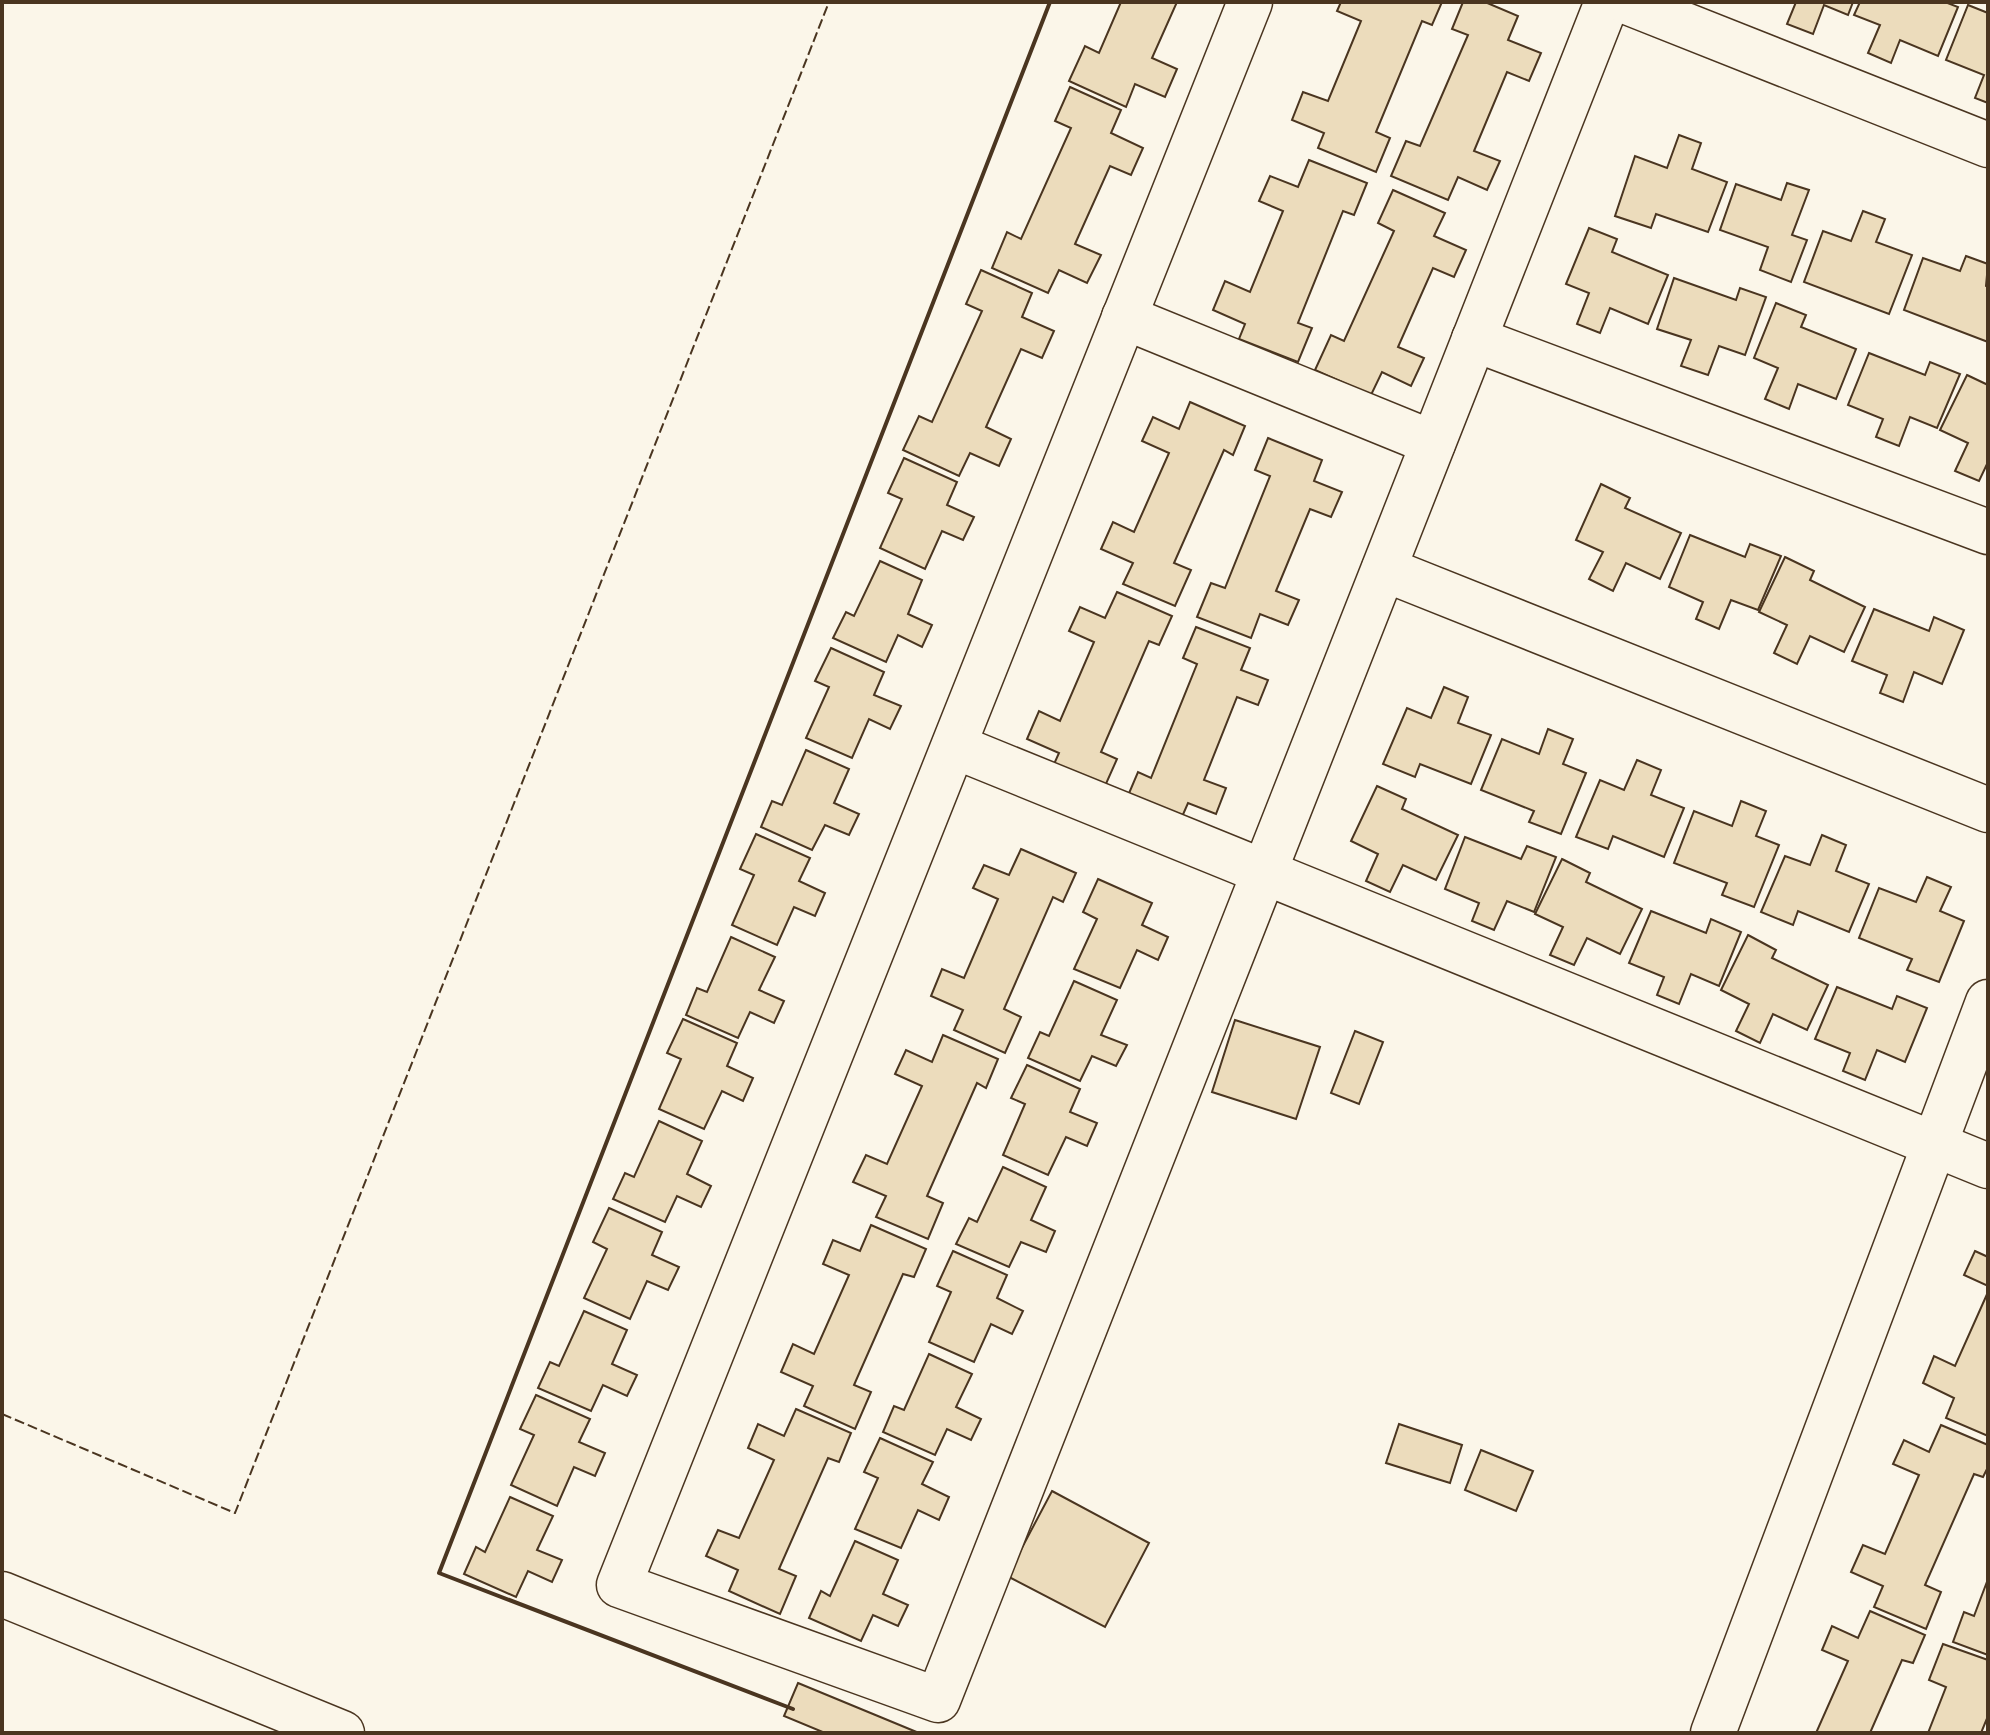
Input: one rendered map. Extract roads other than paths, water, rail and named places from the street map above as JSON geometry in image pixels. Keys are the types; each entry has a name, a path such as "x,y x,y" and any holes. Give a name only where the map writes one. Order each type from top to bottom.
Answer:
{"main road":[{"path":"1250,2 619,1585 938,1700 1607,2"},
{"path":"1627,2 1988,145"},
{"path":"1124,317 1433,443"},
{"path":"1474,339 1988,532"},
{"path":"1384,569 1988,810"},
{"path":"954,746 1988,1166"},
{"path":"1713,1733 1988,1002"},
{"path":"2,1594 342,1733"}]}
